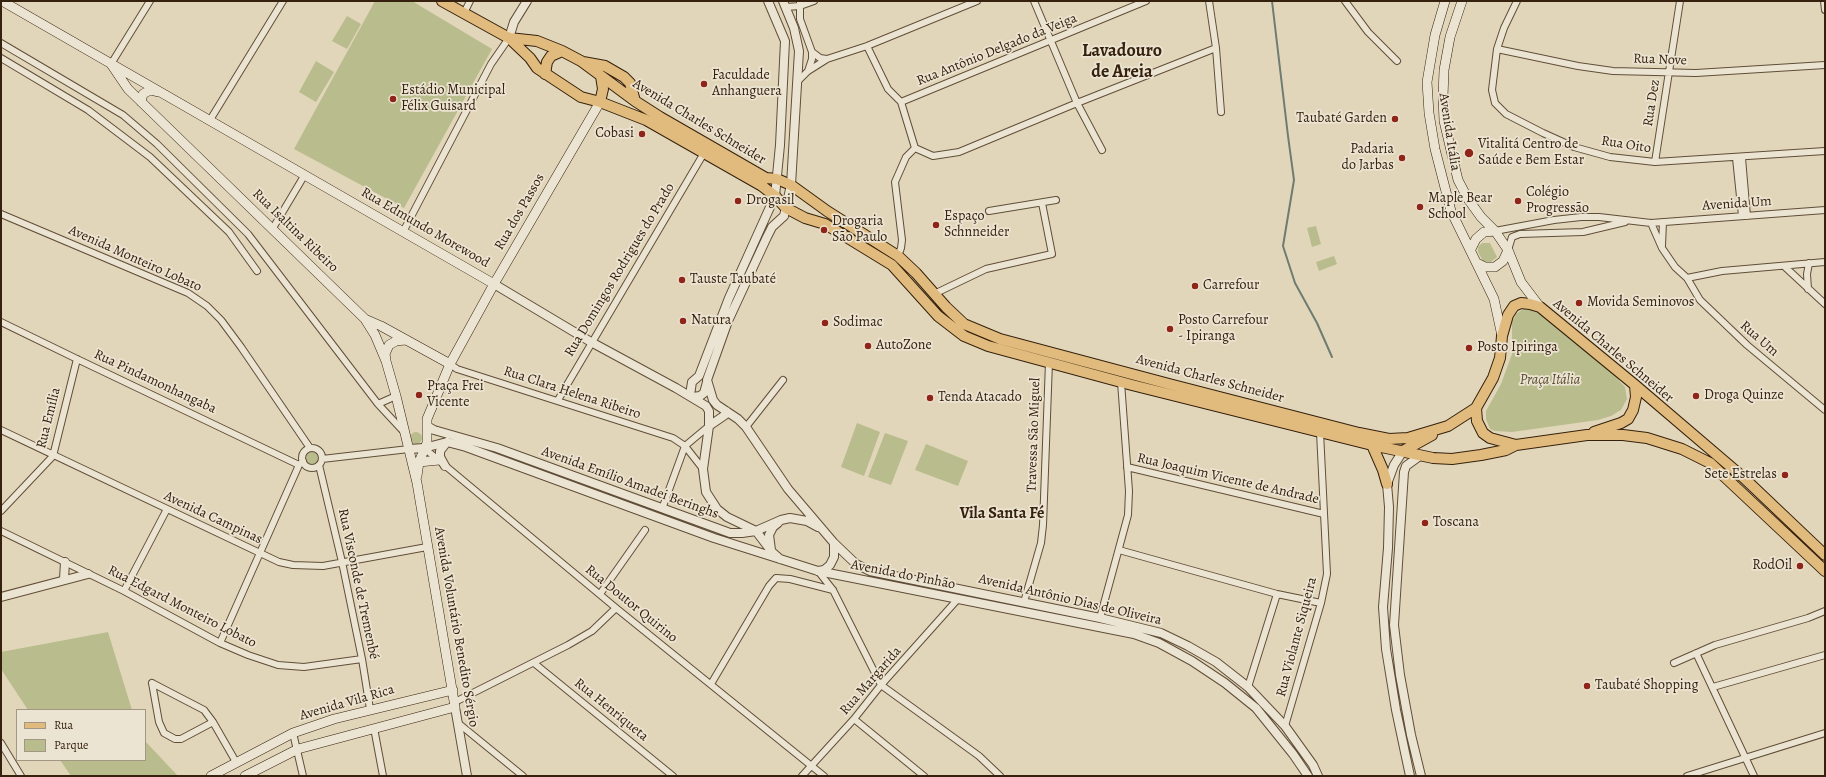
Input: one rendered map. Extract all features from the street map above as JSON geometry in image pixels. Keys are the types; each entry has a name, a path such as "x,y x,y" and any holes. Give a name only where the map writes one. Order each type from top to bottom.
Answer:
{"main road":[{"name":"Avenida Itália","path":"1445,1 1435,35 1429,65 1427,82 1429,113 1440,171 1451,210 1494,299 1502,336"},
{"name":"Avenida Itália","path":"1462,1 1450,37 1444,70 1444,121 1458,180 1464,192 1481,216 1495,231"},
{"name":"Rua Edmundo Morewood","path":"2,2 494,284"},
{"name":"Avenida Charles Schneider","path":"445,2 509,38 545,74 581,97 600,102 646,120 759,184 775,196 785,212 831,227 892,265 938,316 964,336 988,346 1121,382 1372,445 1421,455 1452,459 1506,450 1516,445 1587,435 1623,435 1647,438 1682,448 1710,463 1825,571"},
{"name":"Avenida Charles Schneider","path":"509,38 537,42 562,51 581,61 635,101 766,178 777,179 791,185 898,256 964,324 1000,339 1359,433 1389,439 1408,438 1448,426 1476,408 1492,378 1500,358 1502,336 1508,315 1514,306 1521,303 1540,308 1635,385 1744,478 1825,556"},
{"path":"545,74 551,56 562,51"},
{"path":"581,61 605,66 624,77 630,83 635,101"},
{"name":"Rua Isaltina Ribeiro","path":"111,64 125,86 273,228 365,319 375,335 386,361 409,449"},
{"path":"600,102 603,89 601,76"},
{"path":"141,102 143,94 150,90 162,93"},
{"name":"Rua dos Passos","path":"424,448 427,443 427,419 450,364 494,284 600,102"},
{"path":"805,218 811,210 813,200"},
{"path":"1471,249 1476,239 1484,232 1495,231 1508,250 1521,282 1540,308"},
{"path":"1476,263 1485,267 1495,268 1502,261 1508,250"},
{"path":"365,319 381,326 450,364"},
{"path":"386,361 385,354 389,346 396,341 405,340"},
{"path":"1587,435 1628,419 1633,410 1636,397 1635,385"},
{"path":"1476,408 1477,421 1483,433 1490,438 1516,445"},
{"path":"1403,451 1448,426"},
{"path":"1372,445 1383,470 1387,484"},
{"name":"Avenida Voluntário Benedito Sérgio","path":"417,483 419,462 424,448"},
{"name":"Avenida Voluntário Benedito Sérgio","path":"409,449 417,483 455,705"},
{"path":"419,462 442,463"},
{"name":"Avenida Vila Rica","path":"217,775 236,762 293,733 370,709 453,690"},
{"path":"245,776 298,748 455,705"}],"street":[{"path":"111,64 150,1"},
{"path":"210,120 283,1"},
{"path":"464,13 470,1"},
{"path":"403,232 491,64 509,38 514,22 527,1"},
{"path":"768,1 784,36 784,77 775,196 729,298 699,376 692,382 691,396 704,393 707,380 728,321 772,227 785,212 791,185 794,112 798,81 799,50 785,4 800,4 814,1"},
{"path":"784,77 792,82 798,81 808,70 827,59 867,46 977,1"},
{"path":"1034,1 1077,103 1102,150"},
{"name":"Rua Antônio Delgado da Veiga","path":"901,102 1146,1"},
{"path":"1209,1 1216,48 1221,112"},
{"path":"1345,1 1368,32 1397,61"},
{"name":"Rua Oito","path":"1517,1 1504,28 1497,49 1492,90 1495,103 1506,114 1543,133 1574,147 1610,157 1655,162 1825,152"},
{"name":"Rua Dez","path":"1655,162 1680,1"},
{"path":"1824,1 1825,10"},
{"path":"800,4 800,19 812,52 812,59 808,70"},
{"path":"1,43 123,115 157,144 248,234 378,404 405,432"},
{"path":"867,46 888,89 901,102 915,148 933,156 959,152 1216,48"},
{"name":"Rua Nove","path":"1497,49 1578,66 1613,71 1696,74 1825,65"},
{"path":"812,52 820,58 827,59"},
{"path":"1,58 88,110 150,157 230,232 257,271"},
{"path":"782,106 790,105 794,112"},
{"path":"898,256 902,240 895,182 906,158 915,148"},
{"name":"Rua Domingos Rodrigues do Prado","path":"558,400 704,153"},
{"path":"1739,158 1744,216"},
{"path":"273,228 304,176"},
{"path":"989,211 1056,200"},
{"path":"934,294 986,269 1052,254 1042,202"},
{"name":"Avenida Um","path":"1495,231 1554,220 1581,217 1598,217 1651,223 1825,210"},
{"name":"Avenida Monteiro Lobato","path":"1,214 188,293 207,306 221,320 241,347 310,448"},
{"path":"1508,250 1512,237 1520,234 1583,232 1627,221"},
{"path":"1662,248 1663,222"},
{"name":"Rua Um","path":"1651,223 1662,248 1675,267 1687,278 1700,300 1720,321 1825,410"},
{"path":"1687,278 1722,271 1825,262"},
{"path":"1808,288 1807,274 1809,263"},
{"path":"1784,266 1825,304"},
{"name":"Rua Edmundo Morewood","path":"494,284 591,342 691,396 708,408 709,426"},
{"name":"Rua Pindamonhangaba","path":"1,322 310,468 321,462 424,448 447,442"},
{"name":"Rua Emília","path":"1,511 53,456 77,359"},
{"name":"Travessa São Miguel","path":"1024,602 1041,543 1043,525 1048,362"},
{"name":"Rua Clara Helena Ribeiro","path":"450,364 458,369 673,438 685,446"},
{"name":"Avenida Antônio Dias de Oliveira","path":"707,380 713,400 746,427 788,489 834,543 856,564 870,571 1100,618 1161,633 1216,662 1248,687 1285,726 1313,765 1318,776"},
{"path":"746,427 783,380"},
{"path":"1100,618 1128,515 1129,491 1121,382"},
{"path":"378,404 396,396"},
{"path":"662,509 685,446 725,415 726,412"},
{"name":"Avenida Emílio Amadei Beringhs","path":"427,426 434,430 497,448 730,533 756,531 790,518 808,521 824,530"},
{"path":"709,426 703,469 706,492 717,508 727,517 756,531 772,552 782,561"},
{"name":"Avenida Campinas","path":"1,430 279,562 293,565 323,566 427,547"},
{"name":"Rua Violante Siqueira","path":"1285,726 1321,603 1327,574 1320,432"},
{"path":"442,463 440,451 447,442 466,447 714,538 782,561 818,571 824,570 830,564 834,557 834,543"},
{"path":"685,446 703,469"},
{"path":"220,643 301,463 304,453 310,448 319,451 321,462"},
{"name":"Rua Doutor Quirino","path":"424,448 616,608 824,776"},
{"path":"1403,451 1394,465 1387,484 1389,507 1388,548 1383,607 1386,649 1396,710 1410,776"},
{"path":"1421,455 1406,466 1404,472 1403,508 1394,625 1411,735 1422,776"},
{"name":"Rua Visconde de Tremenbé","path":"321,462 362,659 370,709"},
{"name":"Rua Joaquim Vicente de Andrade","path":"1127,467 1324,514"},
{"path":"1389,507 1396,504 1403,508"},
{"path":"124,591 167,509"},
{"path":"772,552 769,535 773,526 782,520"},
{"path":"600,594 645,530"},
{"name":"Rua Edgard Monteiro Lobato","path":"1,531 124,591 220,643 248,655 278,665 304,667 362,659"},
{"path":"1118,550 1277,594 1321,603"},
{"path":"64,579 65,562"},
{"path":"818,571 833,590 881,685 979,756 1000,776"},
{"name":"Avenida do Pinhão","path":"818,571 957,600 1134,634 1159,643 1209,672 1256,708 1294,754 1308,776"},
{"path":"1,597 64,579 88,574"},
{"path":"711,684 769,586 776,578 790,579 833,590"},
{"path":"1248,687 1277,594"},
{"name":"Rua Margarida","path":"802,776 854,719 881,685 957,600"},
{"path":"455,705 592,631 616,608"},
{"path":"1674,663 1721,643 1808,618 1825,611"},
{"path":"1696,653 1754,776"},
{"path":"1713,687 1825,655"},
{"name":"Rua Henriqueta","path":"534,663 673,776"},
{"path":"213,722 180,739 176,739 164,733 158,722 152,683 204,710 213,722 236,762"},
{"name":"Avenida Voluntário Benedito Sérgio","path":"455,705 467,776"},
{"path":"854,719 924,776"},
{"path":"458,723 523,776"},
{"path":"374,728 383,776"},
{"path":"293,733 304,776"},
{"path":"1687,776 1825,734"},
{"path":"1,743 21,776"}],"green space":[{"name":"Estádio Municipal Félix Guisard","path":"375,1 412,1 492,49 404,208 294,149"},
{"path":"347,16 361,24 347,49 332,41"},
{"path":"316,61 334,72 316,102 299,92"},
{"path":"1316,226 1321,244 1312,247 1307,228"},
{"path":"1482,243 1490,243 1497,257 1491,262 1487,263 1483,261 1478,252 1478,247"},
{"path":"1334,256 1337,264 1319,271 1316,262"},
{"name":"Praça Itália","path":"1526,307 1539,311 1611,372 1625,387 1627,399 1621,410 1611,416 1598,420 1512,432 1495,431 1490,429 1486,419 1486,411 1501,384 1512,354 1512,322 1516,314"},
{"path":"857,423 880,432 864,476 841,467"},
{"path":"414,432 418,432 422,438 418,444 414,444 410,440 410,436"},
{"path":"885,433 908,441 891,485 868,477"},
{"path":"926,444 968,461 958,486 915,470"},
{"path":"312,451 317,453 319,458 317,463 312,465 307,463 305,458 307,453"},
{"path":"108,632 132,709 27,709 1,669 1,652"},
{"path":"146,742 178,776 71,776 61,761 146,761"}],"waterway":[{"path":"1272,1 1294,180 1283,246 1295,283 1317,323 1332,357"}],"place":[{"name":"Faculdade Anhanguera","path":"704,84"},
{"name":"Estádio Municipal Félix Guisard","path":"393,99"},
{"name":"Taubaté Garden","path":"1395,119"},
{"name":"Cobasi","path":"642,134"},
{"name":"Vitalitá Centro de Saúde e Bem Estar","path":"1469,153"},
{"name":"Padaria do Jarbas","path":"1402,158"},
{"name":"Drogasil","path":"738,201"},
{"name":"Colégio Progressão","path":"1518,201"},
{"name":"Maple Bear School","path":"1420,207"},
{"name":"Espaço Schnneider","path":"936,225"},
{"name":"Drogaria São Paulo","path":"824,230"},
{"name":"Tauste Taubaté","path":"682,280"},
{"name":"Carrefour","path":"1195,286"},
{"name":"Movida Seminovos","path":"1579,303"},
{"name":"Natura","path":"683,321"},
{"name":"Sodimac","path":"825,323"},
{"name":"Posto Carrefour - Ipiranga","path":"1170,329"},
{"name":"AutoZone","path":"868,346"},
{"name":"Posto Ipiringa","path":"1469,348"},
{"name":"Praça Frei Vicente","path":"419,395"},
{"name":"Droga Quinze","path":"1696,396"},
{"name":"Tenda Atacado","path":"930,398"},
{"name":"Sete Estrelas","path":"1785,475"},
{"name":"Toscana","path":"1425,523"},
{"name":"RodOil","path":"1800,566"},
{"name":"Taubaté Shopping","path":"1587,686"}],"district":[{"name":"Lavadouro de Areia","path":"1122,62"},
{"name":"Vila Santa Fé","path":"1002,514"}]}
